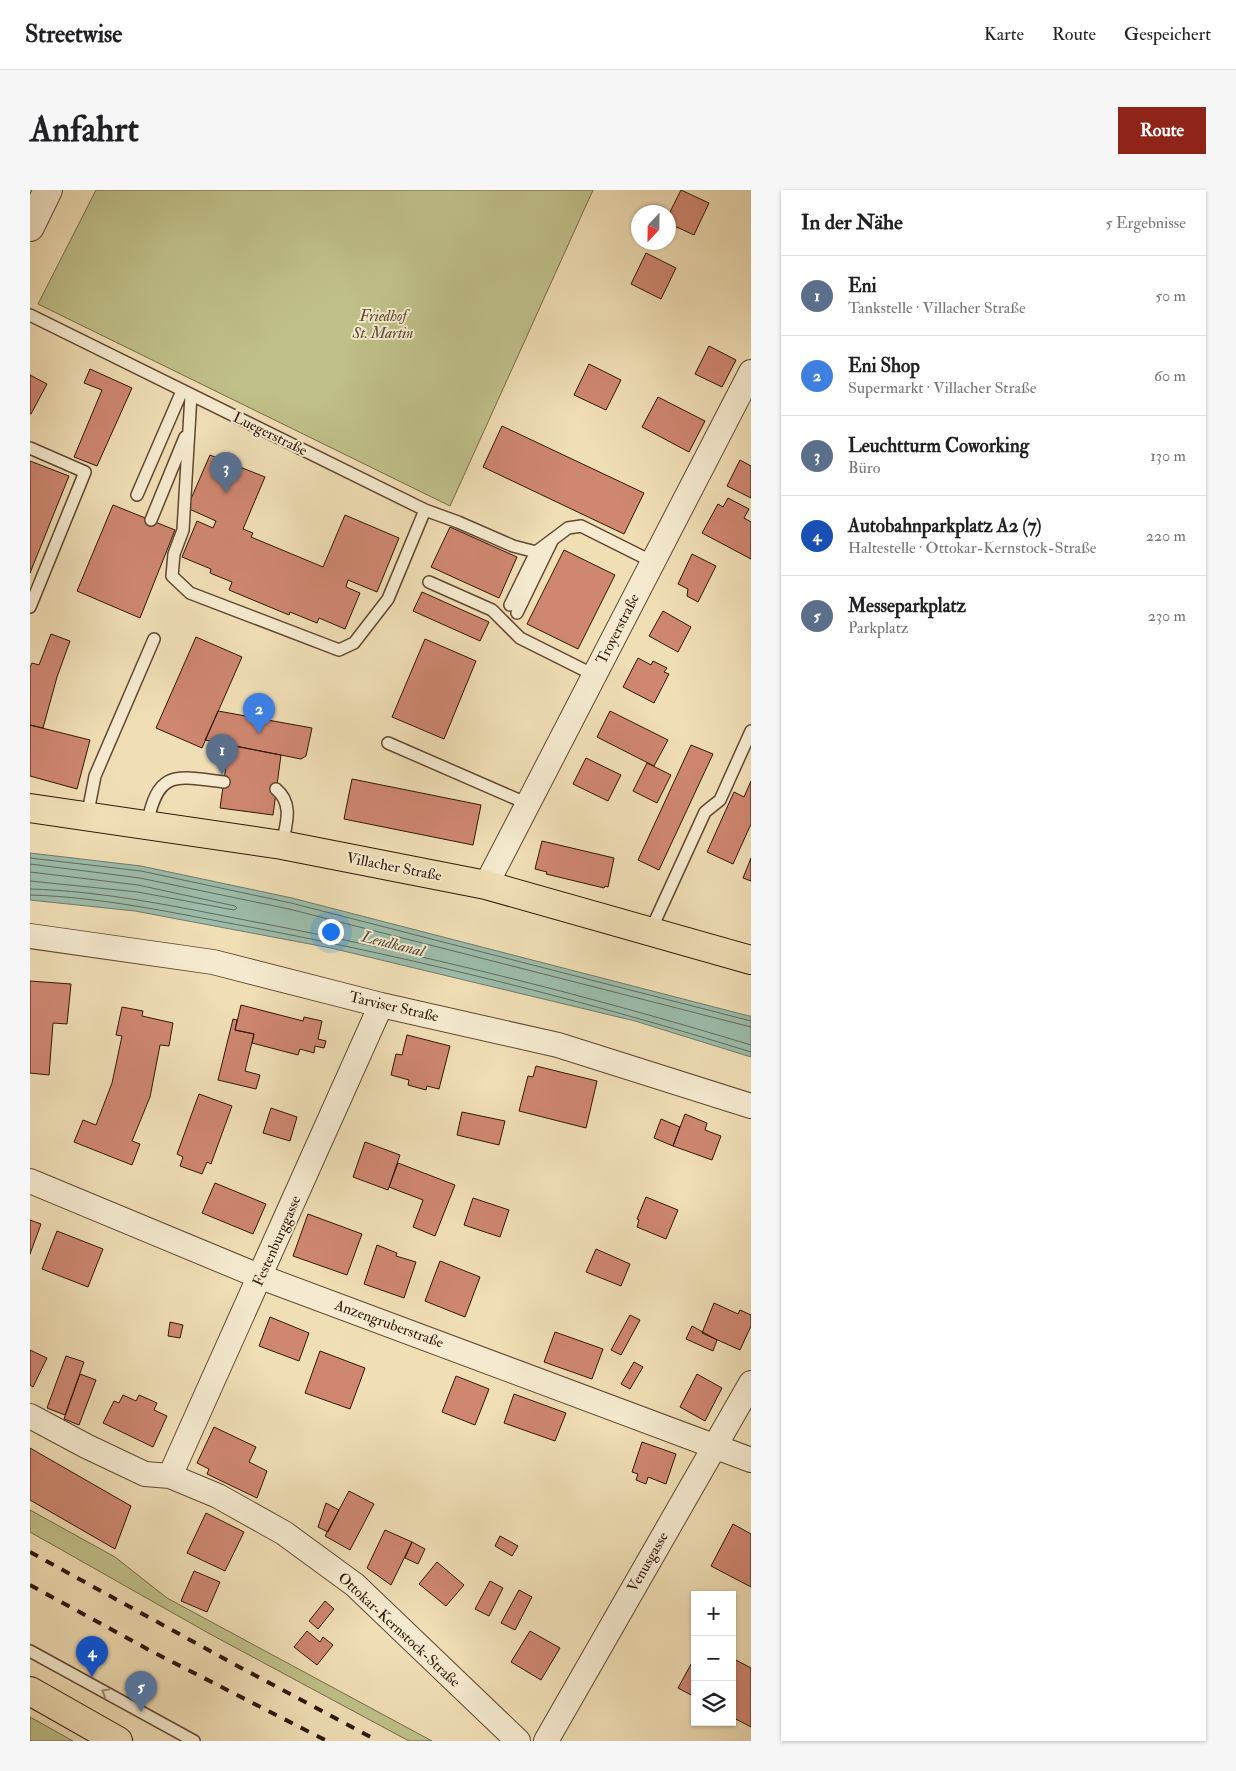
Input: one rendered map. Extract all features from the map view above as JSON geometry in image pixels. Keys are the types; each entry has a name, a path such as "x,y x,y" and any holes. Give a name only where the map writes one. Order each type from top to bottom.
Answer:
{"main road":[{"name":"Villacher Straße","path":"30,808 282,845 486,885 751,960"},
{"path":"30,1692 118,1741"}],"street":[{"path":"30,227 48,190"},
{"name":"Troyerstraße","path":"486,885 751,372"},
{"name":"Tarviser Straße","path":"30,936 214,962 381,1005 558,1045 751,1106"},
{"name":"Festenburggasse","path":"170,1476 261,1277 381,1005"},
{"name":"Anzengruberstraße","path":"30,1181 261,1277 751,1460"},
{"name":"Venusgasse","path":"546,1741 751,1383"},
{"name":"Ottokar-Kernstock-Straße","path":"30,1416 86,1446 145,1474 170,1476 253,1514 299,1543 341,1574 385,1612 518,1741"}],"lane":[{"name":"Luegerstraße","path":"30,315 425,510 513,546 536,552"},
{"path":"187,393 190,426 182,530 174,554 172,576 190,593 339,650 354,643 388,599 425,510"},
{"path":"137,495 187,393"},
{"path":"151,520 190,426"},
{"path":"30,448 85,472 30,607"},
{"path":"552,541 513,609 536,552 568,528 581,526 653,562"},
{"path":"429,582 492,610 520,638 594,675"},
{"path":"87,816 95,776 154,639"},
{"path":"650,932 705,812 720,800 751,731"},
{"path":"388,743 528,804"},
{"path":"147,825 152,799 165,782 182,777 224,782"},
{"path":"276,788 284,795 289,808 282,845"},
{"path":"30,1651 194,1741"}],"green space":[{"name":"Friedhof St. Martin","path":"96,190 593,190 450,506 38,304"},
{"path":"30,1510 115,1557 167,1598 432,1741 409,1741 210,1634 30,1532"},
{"path":"30,1717 73,1741 30,1741"}],"water":[{"name":"Lendkanal","path":"30,853 141,866 292,898 751,1016 751,1057 635,1021 331,948 135,911 30,900"}],"building":[{"path":"681,190 709,203 694,235 676,227 676,205 674,205"},
{"path":"646,253 676,268 661,299 631,284"},
{"path":"709,346 736,360 722,387 695,374"},
{"path":"589,364 621,380 606,410 574,395"},
{"path":"90,369 132,388 97,466 74,457 102,390 84,383"},
{"path":"30,375 47,384 31,414 30,414"},
{"path":"658,397 705,421 689,452 642,427"},
{"path":"502,426 644,493 624,534 483,467"},
{"path":"210,455 265,477 243,529 253,533 251,537 323,567 345,515 399,538 377,592 348,580 346,587 360,593 345,629 319,618 317,623 290,612 289,615 229,590 232,582 210,573 211,569 182,557 197,521 213,528 216,521 187,508"},
{"path":"740,460 751,466 751,498 727,486"},
{"path":"30,461 69,476 30,573"},
{"path":"728,498 749,509 744,518 751,522 751,559 702,533 718,504 723,507"},
{"path":"113,505 175,530 140,618 77,591"},
{"path":"450,527 517,557 499,598 431,567"},
{"path":"564,550 615,575 578,649 527,624"},
{"path":"692,554 716,566 698,602 687,596 688,589 678,584"},
{"path":"422,592 489,622 480,641 413,611"},
{"path":"663,611 691,627 678,652 649,636"},
{"path":"51,634 70,641 57,677 43,728 30,725 30,667 32,663 39,665"},
{"path":"196,637 242,657 202,748 156,728"},
{"path":"425,639 476,661 444,739 392,717"},
{"path":"638,658 651,665 653,661 667,668 664,672 669,674 654,703 623,687"},
{"path":"218,711 312,728 306,756 301,759 205,740"},
{"path":"610,711 668,740 654,766 597,737"},
{"path":"30,725 90,740 77,789 30,776"},
{"path":"229,745 281,755 273,815 220,808"},
{"path":"691,745 713,754 659,870 638,860"},
{"path":"586,758 621,775 608,801 573,784"},
{"path":"647,763 671,775 657,803 633,791"},
{"path":"352,779 481,805 473,845 344,819"},
{"path":"751,781 751,824 733,864 707,852 734,792 744,797"},
{"path":"542,841 614,858 608,887 605,886 604,888 546,874 547,872 535,869"},
{"path":"751,858 751,881 743,878"},
{"path":"30,981 71,984 67,1024 53,1023 49,1075 30,1073"},
{"path":"241,1005 303,1021 304,1017 322,1021 318,1039 326,1041 324,1048 315,1046 314,1053 300,1049 298,1055 252,1043 254,1034 235,1030"},
{"path":"122,1007 143,1011 142,1016 173,1023 169,1046 160,1045 150,1097 132,1141 140,1144 132,1165 74,1142 83,1120 96,1125 112,1083 122,1036 116,1035"},
{"path":"233,1019 237,1020 235,1030 254,1034 245,1071 260,1075 256,1089 218,1080"},
{"path":"407,1035 450,1046 439,1089 427,1086 426,1090 408,1085 409,1080 391,1075 396,1054 402,1055"},
{"path":"536,1066 597,1081 586,1128 519,1111 528,1076 533,1077"},
{"path":"199,1094 232,1106 211,1164 207,1162 202,1174 180,1166 183,1157 177,1154"},
{"path":"271,1108 297,1117 290,1141 263,1133"},
{"path":"462,1112 505,1121 499,1145 457,1135"},
{"path":"685,1114 707,1123 705,1130 721,1136 712,1160 673,1146"},
{"path":"661,1119 680,1127 673,1146 654,1138"},
{"path":"365,1142 400,1155 388,1190 353,1177"},
{"path":"398,1163 455,1185 435,1236 413,1227 423,1200 389,1187"},
{"path":"215,1183 266,1204 253,1234 202,1213"},
{"path":"646,1197 678,1210 666,1239 637,1227 639,1220 637,1219"},
{"path":"473,1198 509,1210 500,1237 464,1225"},
{"path":"308,1214 362,1234 347,1275 293,1256"},
{"path":"30,1220 41,1224 30,1254"},
{"path":"57,1231 103,1249 88,1287 42,1269"},
{"path":"377,1245 397,1253 396,1256 416,1262 404,1298 364,1284"},
{"path":"596,1249 630,1264 621,1286 586,1272"},
{"path":"440,1261 480,1277 465,1317 425,1301"},
{"path":"714,1303 738,1314 740,1310 751,1315 751,1326 740,1350 702,1333"},
{"path":"630,1315 640,1320 621,1355 611,1350"},
{"path":"270,1317 309,1333 299,1361 259,1346"},
{"path":"170,1322 183,1325 180,1338 168,1336"},
{"path":"692,1326 717,1340 713,1351 686,1339"},
{"path":"555,1332 603,1349 592,1379 544,1362"},
{"path":"30,1350 47,1358 33,1387 30,1385"},
{"path":"320,1351 365,1368 350,1409 305,1393"},
{"path":"66,1356 84,1362 65,1415 47,1408"},
{"path":"634,1362 643,1367 630,1389 621,1384"},
{"path":"80,1374 96,1380 79,1425 64,1419"},
{"path":"697,1374 722,1388 705,1421 680,1407"},
{"path":"456,1376 489,1389 475,1425 442,1412"},
{"path":"514,1394 566,1413 555,1441 504,1423"},
{"path":"123,1395 136,1401 139,1395 157,1403 154,1410 167,1416 153,1447 103,1423 114,1401 119,1403"},
{"path":"214,1427 256,1447 249,1462 267,1471 257,1498 207,1474 209,1469 197,1463"},
{"path":"642,1442 676,1454 666,1484 648,1477 646,1484 636,1480 638,1474 632,1472"},
{"path":"30,1448 131,1506 115,1549 30,1500"},
{"path":"349,1491 374,1504 350,1550 325,1536"},
{"path":"326,1503 339,1510 328,1532 318,1527"},
{"path":"206,1513 244,1532 225,1571 187,1553"},
{"path":"733,1524 751,1534 751,1587 711,1566"},
{"path":"385,1530 412,1542 391,1585 367,1568"},
{"path":"500,1536 518,1546 512,1556 495,1546"},
{"path":"412,1542 425,1549 418,1564 405,1558"},
{"path":"437,1562 464,1585 446,1606 419,1584"},
{"path":"194,1571 220,1582 207,1612 181,1601"},
{"path":"490,1581 503,1588 489,1616 475,1609"},
{"path":"519,1590 532,1597 515,1630 501,1623"},
{"path":"325,1601 334,1609 318,1629 309,1621"},
{"path":"307,1631 320,1642 323,1637 333,1645 317,1665 294,1647"},
{"path":"530,1631 560,1648 541,1680 511,1662"},
{"path":"736,1660 751,1668 751,1727 736,1719"},
{"path":"691,1664 691,1695 678,1688"}],"railway":[{"path":"30,1552 378,1741"},
{"path":"30,1585 151,1651 327,1741"}],"place":[{"name":"Leuchtturm Coworking","path":"226,493"},
{"name":"Eni Shop","path":"259,734"},
{"name":"Eni","path":"222,775"},
{"name":"Autobahnparkplatz A2 (7)","path":"92,1677"},
{"name":"Messeparkplatz","path":"141,1712"}]}
